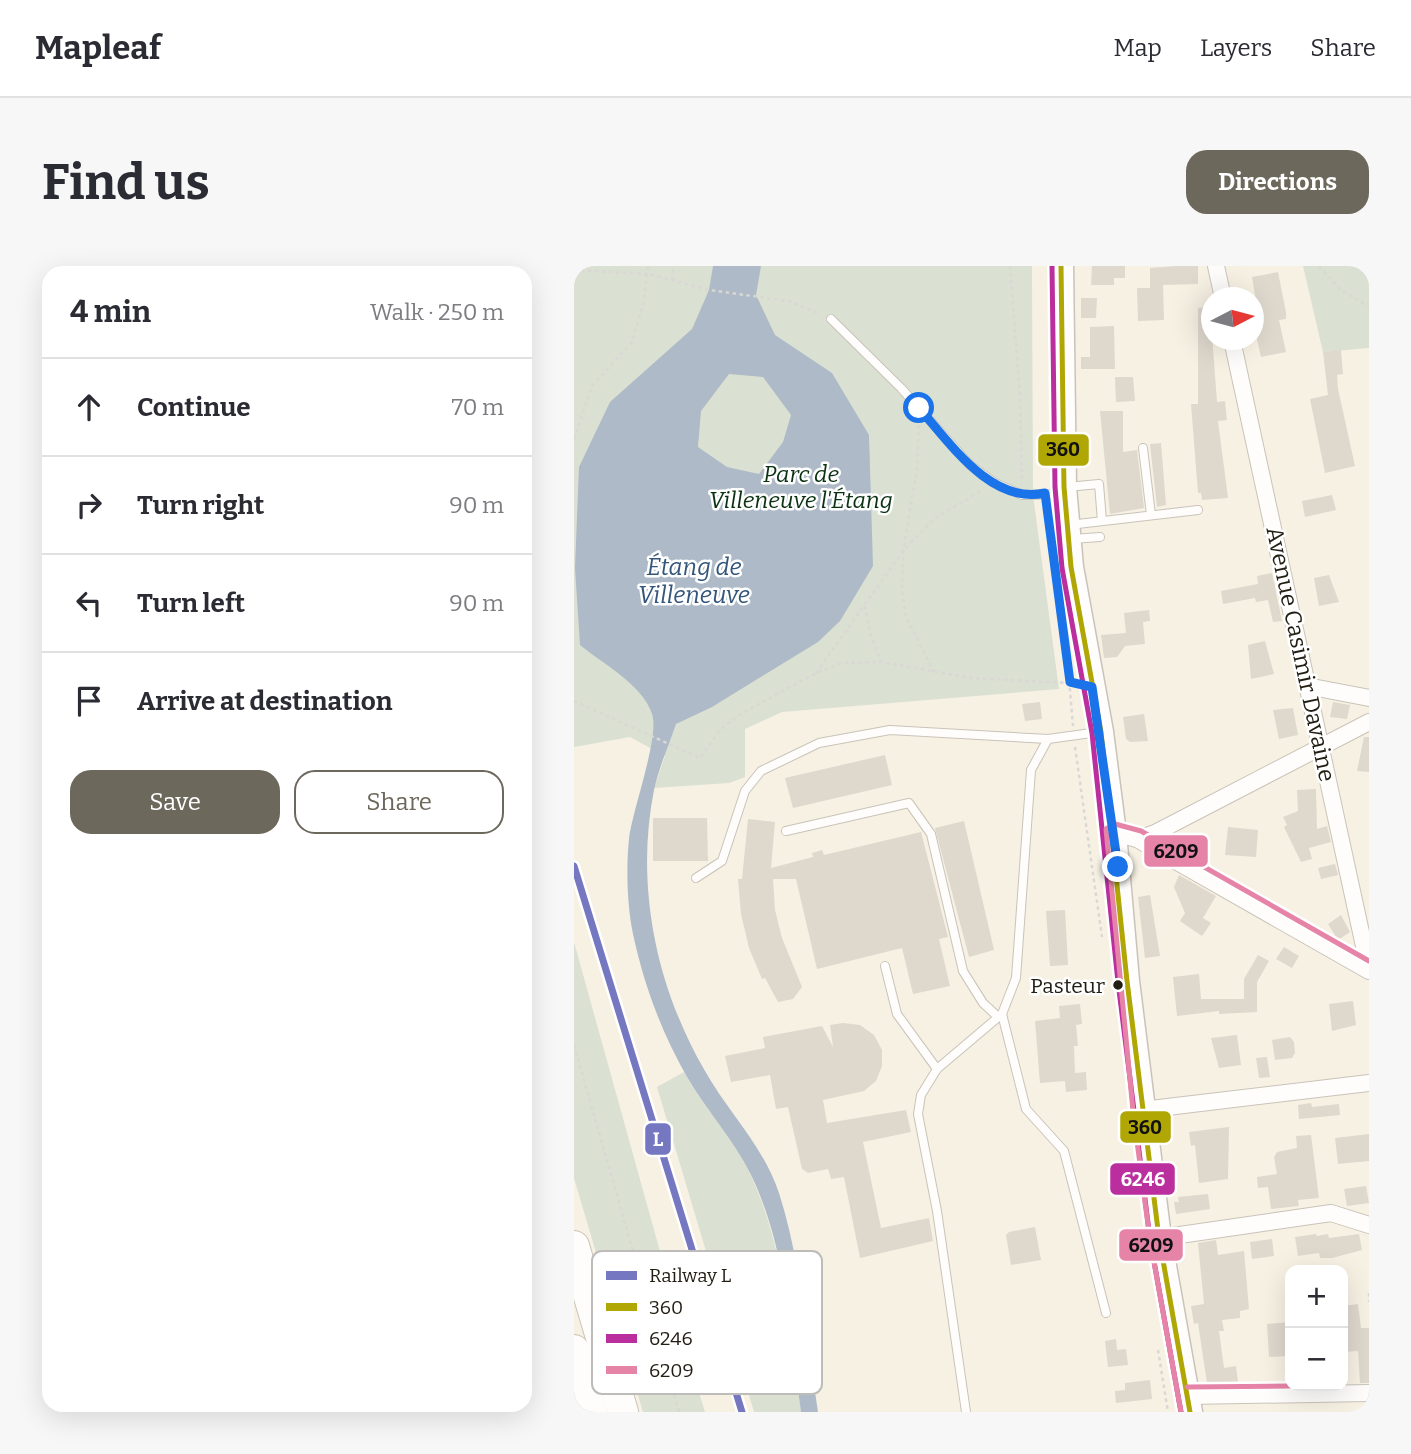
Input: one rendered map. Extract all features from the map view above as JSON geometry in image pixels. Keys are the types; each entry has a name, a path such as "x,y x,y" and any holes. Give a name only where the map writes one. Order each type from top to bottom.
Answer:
{"highway":[{"path":"574,1246 592,1308"},
{"path":"574,1350 592,1412"},
{"path":"617,1394 622,1412"}],"main road":[{"path":"1061,266 1065,491 1081,685 1101,732 1126,836 1142,1110 1159,1238 1188,1404"}],"street":[{"path":"1216,266 1221,287"},
{"name":"Avenue Casimir Davaine","path":"1234,350 1369,970"},
{"path":"1307,686 1369,698"},
{"path":"1126,836 1322,747 1369,722"},
{"path":"1126,836 1369,970"},
{"path":"1142,1110 1369,1083"},
{"path":"1159,1238 1331,1213 1369,1224"},
{"path":"1188,1404 1369,1392"}],"lane":[{"path":"831,319 919,408 970,465 995,483 1022,495 1065,491 1099,484 1102,521"},
{"path":"1143,448 1151,515"},
{"path":"1068,532 1102,521 1198,510"},
{"path":"1068,532 1100,537"},
{"path":"696,877 722,861 745,791 761,771 818,743 890,730 1048,739 1101,732"},
{"path":"966,1412 937,1211 918,1114 921,1095 937,1069 1000,1016 1016,978 1031,770 1048,739"},
{"path":"786,831 909,803 931,834 963,971 983,1003 1000,1016 1026,1109 1064,1151 1106,1313"},
{"path":"885,965 897,1014 937,1069"}],"path":[{"path":"574,439 592,386 632,342 649,274 648,266"},
{"path":"672,282 673,266"},
{"path":"1010,266 1020,396 1022,495"},
{"path":"1319,266 1340,289 1369,307"},
{"path":"574,270 649,274 709,290 789,301 831,319"},
{"path":"919,408 917,469 903,551 902,590 906,617 918,646 934,672"},
{"path":"816,673 903,551 936,518 995,483"},
{"path":"865,606 869,629 881,662"},
{"path":"1066,655 1081,685 1073,735 1103,939"},
{"path":"574,701 700,758 720,730 737,716 816,673 842,663 881,662 971,677 1081,685"},
{"path":"574,1045 633,1251"},
{"path":"1369,1293 1369,1302"},
{"path":"1157,1346 1168,1412"},
{"path":"674,1394 679,1412"}],"green space":[{"name":"Parc de Villeneuve l'Étang","path":"574,266 1032,266 1033,495 1059,689 782,712 745,729 745,777 729,783 654,788 665,756 630,737 574,747"},
{"path":"1303,266 1369,266 1369,348 1323,352"},
{"path":"574,942 660,1251 596,1251 574,1178"},
{"path":"684,1072 744,1162 762,1204 776,1251 706,1251 657,1087"},
{"path":"638,1394 700,1394 705,1412 643,1412"},
{"path":"749,1394 799,1394 801,1412 754,1412"}],"water":[{"name":"Étang de Villeneuve","path":"713,266 761,266 756,295 775,335 832,373 869,435 873,566 840,621 818,642 712,707 676,724 656,781 649,826 649,899 662,970 688,1039 705,1071 772,1176 787,1219 794,1251 777,1251 763,1203 751,1175 678,1060 654,1007 637,953 631,923 627,874 631,826 652,739 652,714 647,703 631,684 580,645 575,568 579,467 610,402 692,329 709,290","holes":["729,374 763,377 791,415 783,442 759,474 727,467 698,447 701,411"]},
{"name":"Étang de Villeneuve","path":"799,1394 815,1394 818,1412 801,1412"}],"building":[{"path":"1092,266 1125,266 1125,278 1114,278 1114,285 1091,285"},
{"path":"1198,266 1198,284 1163,285 1164,320 1138,321 1137,288 1150,288 1150,268"},
{"path":"1278,272 1286,312 1286,319 1279,320 1286,352 1261,357 1259,350 1264,350 1264,287 1254,287 1252,277"},
{"path":"1081,298 1097,298 1096,318 1081,318"},
{"path":"1198,308 1201,308 1201,350 1213,350 1217,402 1225,401 1227,420 1218,421 1228,498 1202,500 1201,493 1198,493 1191,404 1198,404"},
{"path":"1114,326 1115,369 1081,369 1081,357 1090,357 1090,327"},
{"path":"1341,350 1343,374 1337,375 1338,389 1355,466 1325,473 1310,399 1328,395 1323,352"},
{"path":"1115,377 1133,377 1135,401 1116,402"},
{"path":"1100,411 1123,411 1123,452 1137,450 1144,508 1110,514"},
{"path":"1161,443 1166,505 1157,507 1150,444"},
{"path":"1332,495 1336,510 1305,517 1302,501"},
{"path":"1272,573 1282,621 1273,622 1268,600 1256,602 1255,598 1223,604 1221,591 1258,584 1257,576"},
{"path":"1329,575 1339,602 1319,606 1314,578"},
{"path":"1149,610 1150,621 1143,622 1145,644 1125,646 1117,657 1104,658 1101,635 1126,633 1124,613"},
{"path":"1265,641 1274,674 1251,679 1248,645"},
{"path":"1040,702 1042,719 1025,721 1022,704"},
{"path":"1333,702 1350,705 1347,719 1330,717"},
{"path":"1293,708 1298,735 1279,739 1273,710"},
{"path":"1144,714 1148,741 1130,742 1126,739 1123,717"},
{"path":"1364,737 1369,737 1369,772 1357,771"},
{"path":"885,755 892,785 793,808 785,778"},
{"path":"1316,789 1317,829 1327,826 1331,842 1309,848 1312,859 1301,862 1284,827 1287,825 1283,817 1298,811 1297,790"},
{"path":"653,818 707,818 708,861 653,861"},
{"path":"748,819 775,822 771,868 813,857 812,853 822,850 824,855 921,832 948,937 939,939 950,986 913,994 902,948 817,969 796,879 773,879 775,910 782,938 802,987 793,999 778,1002 765,978 762,979 749,948 741,914 738,879 742,879"},
{"path":"964,821 994,950 969,957 935,828"},
{"path":"1228,827 1258,830 1256,857 1225,855"},
{"path":"1335,864 1338,875 1321,879 1318,868"},
{"path":"1179,875 1216,896 1203,918 1211,923 1202,936 1180,921 1185,913 1174,887"},
{"path":"1150,895 1160,956 1145,958 1138,897"},
{"path":"1065,910 1068,965 1050,966 1046,911"},
{"path":"1341,915 1350,932 1338,940 1328,924"},
{"path":"1284,947 1299,956 1292,968 1276,959"},
{"path":"1258,955 1269,961 1257,982 1257,1012 1219,1014 1219,1011 1177,1016 1173,977 1199,974 1201,999 1244,999 1244,979"},
{"path":"1353,1001 1356,1025 1332,1031 1329,1004"},
{"path":"1080,1004 1082,1024 1076,1025 1078,1046 1074,1046 1075,1073 1086,1072 1087,1090 1066,1092 1065,1081 1040,1083 1035,1021 1060,1018 1059,1006"},
{"path":"830,1025 860,1025 874,1035 882,1050 882,1066 876,1081 864,1091 823,1100 827,1123 906,1110 911,1132 863,1142 881,1228 929,1218 933,1241 860,1258 844,1177 831,1179 828,1169 808,1173 802,1169 788,1107 776,1109 770,1075 731,1082 725,1056 765,1048 763,1037 822,1026 833,1047"},
{"path":"1237,1035 1241,1065 1219,1068 1211,1038"},
{"path":"1290,1037 1294,1042 1295,1053 1292,1058 1275,1060 1272,1040"},
{"path":"1267,1057 1270,1077 1259,1078 1256,1058"},
{"path":"1311,1103 1312,1107 1339,1104 1340,1115 1299,1119 1298,1105"},
{"path":"1229,1127 1228,1179 1199,1183 1195,1145 1191,1146 1189,1132"},
{"path":"1369,1134 1369,1161 1338,1164 1335,1138"},
{"path":"1311,1135 1319,1198 1298,1200 1299,1206 1271,1209 1268,1187 1258,1188 1257,1177 1277,1174 1274,1157 1277,1152 1297,1148 1296,1136"},
{"path":"1366,1186 1369,1203 1347,1206 1344,1189"},
{"path":"1208,1194 1210,1209 1176,1214 1174,1202 1179,1202 1178,1197"},
{"path":"1035,1227 1041,1260 1011,1265 1006,1235"},
{"path":"1328,1234 1329,1238 1359,1234 1362,1250 1332,1258 1320,1258 1319,1253 1298,1256 1295,1237"},
{"path":"1272,1239 1274,1256 1252,1259 1250,1242"},
{"path":"1216,1240 1218,1255 1244,1251 1249,1309 1240,1311 1240,1318 1222,1320 1224,1331 1219,1331 1224,1368 1236,1366 1238,1383 1207,1383 1198,1323 1194,1324 1191,1306 1204,1304 1198,1243"},
{"path":"1358,1304 1361,1328 1369,1328 1369,1383 1360,1383 1358,1351 1348,1352 1348,1305"},
{"path":"1285,1322 1285,1356 1269,1357 1267,1324"},
{"path":"1116,1339 1117,1350 1126,1349 1128,1365 1108,1367 1105,1341"},
{"path":"1150,1380 1152,1399 1116,1403 1115,1391 1125,1390 1125,1383"}],"rail line":[{"name":"L","path":"574,866 692,1251"},
{"name":"L","path":"736,1394 742,1412"}],"transit line":[{"name":"6246","path":"1052,266 1055,487 1062,568 1092,733 1118,982 1150,1239 1181,1412"},
{"name":"360","path":"1061,266 1064,487 1071,567 1101,732 1127,981 1159,1238 1190,1412"},
{"name":"6209","path":"1181,1412 1150,1240 1133,1111 1106,829 1115,824 1141,831 1369,961"},
{"name":"6209","path":"1187,1387 1285,1386"}],"place":[{"name":"Pasteur","path":"1118,985"}],"route":[{"path":"919,408 970,465 995,483 1022,495 1045,493 1070,682 1092,687 1101,732 1118,867"}]}
